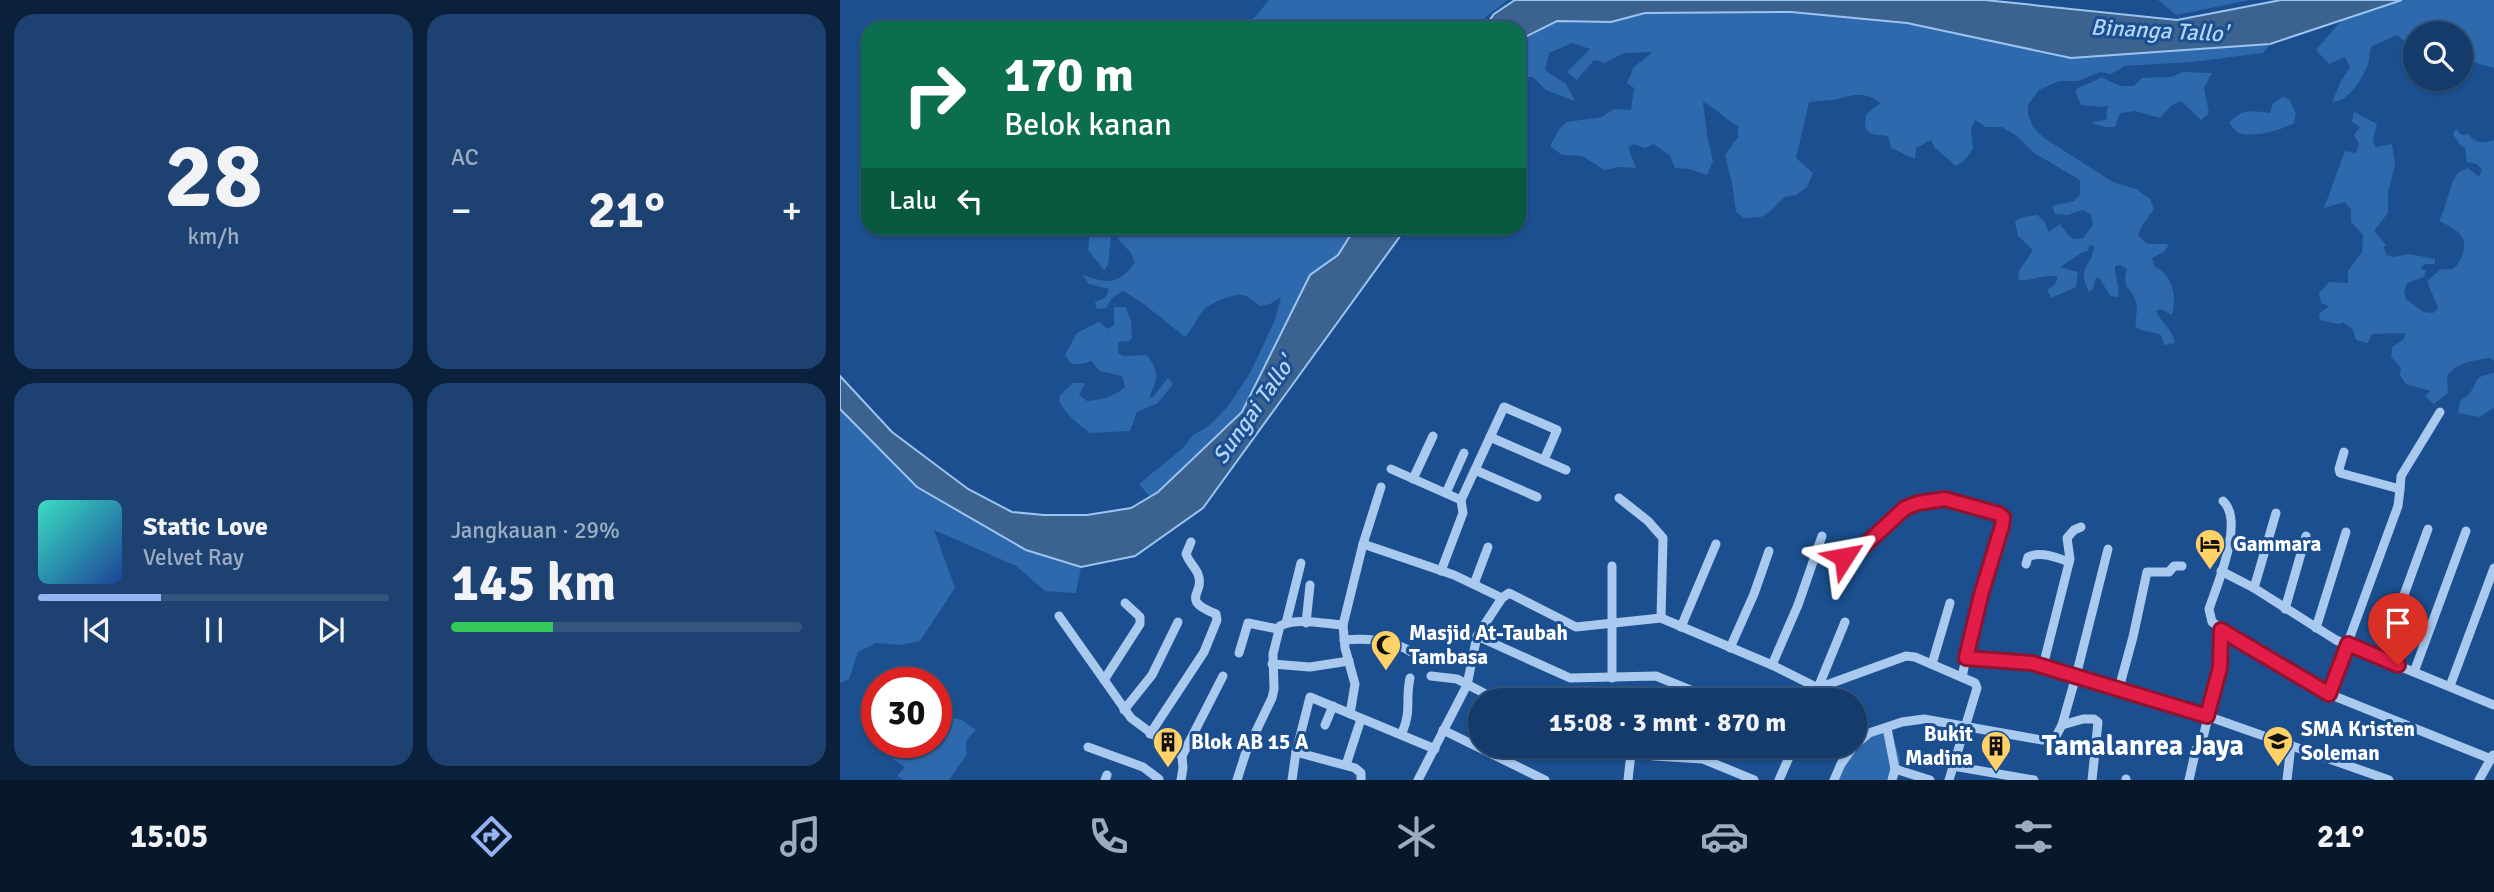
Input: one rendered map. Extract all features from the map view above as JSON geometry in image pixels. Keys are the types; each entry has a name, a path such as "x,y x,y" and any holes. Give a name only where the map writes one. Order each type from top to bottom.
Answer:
{"street":[{"path":"1441,571 1463,513 1461,500 1504,407 1557,430 1544,460"},
{"path":"2329,694 2398,506 2401,476 2440,412"},
{"path":"1413,479 1433,436"},
{"path":"1490,437 1566,470"},
{"path":"2344,452 2340,472 2400,489"},
{"path":"1446,493 1464,453"},
{"path":"1391,469 1461,500"},
{"path":"1475,470 1537,497"},
{"path":"1350,713 1355,684 1343,625 1363,544 1381,487"},
{"path":"1619,498 1648,521 1663,538 1661,618"},
{"path":"1818,547 1851,557 1905,508 1934,499 1952,500 2002,515 2002,526 1981,595 1962,677"},
{"path":"2223,501 2230,512 2231,528 2208,614 2212,622 2329,694 2492,756 2480,780"},
{"path":"2254,588 2276,513"},
{"path":"2043,666 2069,562 2067,538 2081,527"},
{"path":"2381,658 2428,529"},
{"path":"2414,672 2466,531"},
{"path":"2316,628 2346,532"},
{"path":"1772,665 1798,605 1822,536"},
{"path":"2285,609 2306,536"},
{"path":"1150,734 1204,652 1217,620 1216,614 1198,605 1195,593 1198,576 1186,554 1191,542"},
{"path":"1363,544 1441,571 1504,597"},
{"path":"1681,627 1716,544"},
{"path":"1474,584 1488,547"},
{"path":"1867,735 1902,722 1924,719 2049,740 2057,736 2076,676 2108,549"},
{"path":"1730,648 1754,594 1769,551"},
{"path":"2026,564 2029,556 2035,554 2069,562"},
{"path":"1237,780 1246,752 1272,698 1272,664 1301,563"},
{"path":"1612,566 1612,678"},
{"path":"2119,688 2149,571 2169,572 2174,566 2182,566"},
{"path":"2450,686 2494,568"},
{"path":"2221,571 2254,588 2336,640 2494,705"},
{"path":"1306,623 1310,585"},
{"path":"1422,779 1443,730 1467,685 1477,636 1504,597 1511,593 1576,627 1661,618 1772,665 1818,688 1906,656 1932,664 1978,686 1949,780"},
{"path":"1104,680 1130,642 1140,621 1125,603"},
{"path":"1932,664 1950,603"},
{"path":"1059,616 1124,710 1150,734 1182,756"},
{"path":"1124,710 1152,675 1178,622"},
{"path":"1818,688 1845,622"},
{"path":"1239,653 1248,623 1282,626 1306,623 1343,625"},
{"path":"2189,780 2196,749 2200,750 2220,668 2221,630"},
{"path":"1477,636 1558,674 1579,679 1656,676 1686,688"},
{"path":"1344,639 1386,642 1403,647 1414,654"},
{"path":"1966,658 2043,666 2207,716 2389,780"},
{"path":"1272,664 1310,667 1349,661"},
{"path":"1181,780 1182,756 1223,676"},
{"path":"1431,676 1457,679 1473,688"},
{"path":"1402,733 1409,713 1406,696 1410,678"},
{"path":"1292,780 1310,697 1435,749"},
{"path":"1325,725 1333,706"},
{"path":"1346,765 1361,719"},
{"path":"2062,724 2083,719 2094,719 2098,724 2092,780"},
{"path":"1886,728 1895,769 1892,780"},
{"path":"1443,730 1545,780"},
{"path":"2287,780 2291,745"},
{"path":"1088,747 1143,767 1159,780"},
{"path":"1296,752 1346,765 1359,771 1362,780"},
{"path":"1628,780 1630,758"},
{"path":"1682,758 1703,760 1754,780"},
{"path":"1779,780 1789,758"},
{"path":"1834,780 1845,758"},
{"path":"1953,766 2034,780"},
{"path":"1895,769 1930,780"}],"shaded area":[{"path":"1269,0 1508,0 1480,21 1248,21 1255,17"},
{"path":"2158,0 2250,0 2176,15"},
{"path":"2402,0 2494,0 2494,68 2473,62 2473,21 2403,21 2403,40 2397,35 2372,46 2368,65 2357,85 2344,98 2332,102 2350,67 2345,57 2329,64 2316,50 2341,21"},
{"path":"1791,12 1907,23 2071,58 2270,44 2263,53 2192,62 2125,66 2111,74 2100,72 2078,81 2059,81 2039,90 2028,105 2033,127 2044,138 2113,182 2136,189 2150,199 2154,209 2138,235 2147,244 2169,244 2165,251 2152,258 2154,266 2166,275 2174,294 2172,315 2161,309 2156,311 2175,343 2164,345 2161,335 2136,327 2137,305 2126,285 2127,269 2120,265 2115,266 2118,297 2110,296 2096,277 2093,289 2089,292 2084,271 2094,246 2089,245 2088,251 2060,267 2078,272 2076,287 2051,298 2047,290 2055,284 2058,277 2018,280 2019,271 2033,250 2018,236 2015,221 2037,215 2044,221 2049,232 2060,224 2074,239 2083,238 2093,225 2091,215 2083,210 2068,215 2055,214 2052,206 2074,201 2080,195 2080,180 2034,153 2017,136 2002,127 1986,127 1975,120 1971,129 1973,149 1965,160 1956,166 1935,148 1931,140 1916,148 1915,159 1891,148 1888,136 1871,134 1865,128 1866,114 1881,103 1868,96 1857,95 1809,102 1796,158 1813,173 1807,187 1796,195 1784,197 1761,217 1744,218 1736,212 1725,155 1738,137 1738,126 1703,102 1713,161 1707,175 1690,169 1675,168 1670,156 1654,144 1645,148 1634,144 1628,147 1636,168 1605,170 1582,156 1562,155 1550,146 1560,128 1567,122 1602,117 1614,109 1631,110 1634,88 1627,83 1634,67 1653,52 1624,53 1605,63 1594,60 1577,80 1567,72 1590,49 1572,43 1549,53 1545,70 1566,84 1575,101 1546,90 1533,77 1526,77 1526,36 1557,21 1611,22 1645,13"},
{"path":"2183,72 2212,73 2204,88 2209,113 2201,120 2181,101 2171,106 2160,118 2135,111 2120,113 2115,127 2105,127 2091,123 2107,119 2109,105 2081,105 2075,91 2101,77 2120,86 2134,86 2142,78 2171,77"},
{"path":"2283,97 2290,100 2296,114 2294,123 2289,126 2250,135 2237,132 2229,123 2243,113 2270,113 2273,103"},
{"path":"2354,112 2377,124 2373,140 2375,147 2392,144 2395,165 2388,192 2388,213 2374,231 2386,245 2386,255 2394,257 2409,254 2435,259 2435,264 2425,264 2420,268 2426,271 2424,277 2407,283 2404,291 2406,299 2423,312 2433,313 2438,308 2427,281 2441,269 2455,268 2463,252 2461,236 2439,221 2452,183 2458,173 2468,168 2479,177 2482,170 2477,164 2467,162 2465,148 2453,134 2456,129 2462,135 2468,134 2480,142 2494,140 2494,361 2491,358 2467,362 2456,368 2447,376 2448,393 2434,404 2425,396 2431,391 2406,384 2400,375 2401,368 2391,357 2392,347 2404,339 2405,333 2372,334 2368,343 2356,340 2353,330 2343,322 2339,324 2320,320 2319,314 2329,306 2321,303 2319,293 2329,282 2348,283 2348,271 2362,252 2363,235 2351,222 2351,210 2345,202 2324,208 2345,151 2356,153 2359,144 2354,135 2360,127 2352,122"},
{"path":"1091,235 1111,235 1108,265 1104,270 1088,250"},
{"path":"1119,235 1350,235 1338,255 1310,276 1242,412 1150,497 1139,484 1183,448 1193,435 1209,426 1229,405 1251,371 1275,320 1281,297 1270,304 1260,306 1242,295 1218,301 1204,310 1185,337 1123,291 1112,298 1106,308 1097,309 1095,302 1106,297 1109,289 1089,284 1082,275 1112,281 1129,270 1135,263 1131,253 1118,239"},
{"path":"1114,307 1126,307 1131,321 1132,338 1118,342 1118,353 1123,356 1147,355 1156,372 1149,398 1153,397 1168,378 1173,384 1158,403 1137,412 1130,431 1090,433 1065,411 1059,401 1060,395 1073,383 1085,383 1079,395 1087,401 1098,400 1125,387 1122,376 1100,371 1091,361 1073,363 1065,355 1077,333 1099,322 1108,329 1114,325"},
{"path":"2494,373 2494,408 2479,417 2458,413 2460,401 2469,394 2478,378"},
{"path":"840,409 917,487 1026,550 1081,567 1076,593 1045,591 1016,566 934,530 955,588 920,641 900,645 876,643 858,652 849,679 840,683"},
{"path":"952,718 962,720 976,730 967,740 967,754 949,780 904,780 897,776 905,767 893,759 952,758"},
{"path":"1885,726 1900,758 1897,780 1834,780 1844,758 1867,758 1867,736"}],"water":[{"name":"Binanga Tallo'","path":"1515,0 1985,0 2177,20 2281,0 2402,0 2270,44 2071,58 1907,23 1791,12 1645,13 1611,22 1557,21 1526,36 1526,21 1489,21 1494,14"},
{"name":"Sungai Tallo'","path":"1351,235 1401,235 1203,508 1135,556 1081,567 1026,550 917,487 840,409 840,376 892,432 968,489 1012,512 1087,515 1131,508 1158,492 1242,412 1310,275 1338,255"}],"place":[{"name":"Gammara","path":"2210,571"},
{"name":"Masjid At-Taubah Tambasa","path":"1386,672"},
{"name":"SMA Kristen Soleman","path":"2278,768"},
{"name":"Blok AB 15 A","path":"1168,769"},
{"name":"Bukit Madina","path":"1996,773"}],"district":[{"name":"Tamalanrea Jaya","path":"2143,745"}],"route":[{"path":"1844,557 1853,556 1905,508 1934,499 1952,500 2002,515 2002,526 1981,595 1966,658 2032,663 2207,716 2220,668 2221,630 2329,694 2348,644 2398,665"}]}
